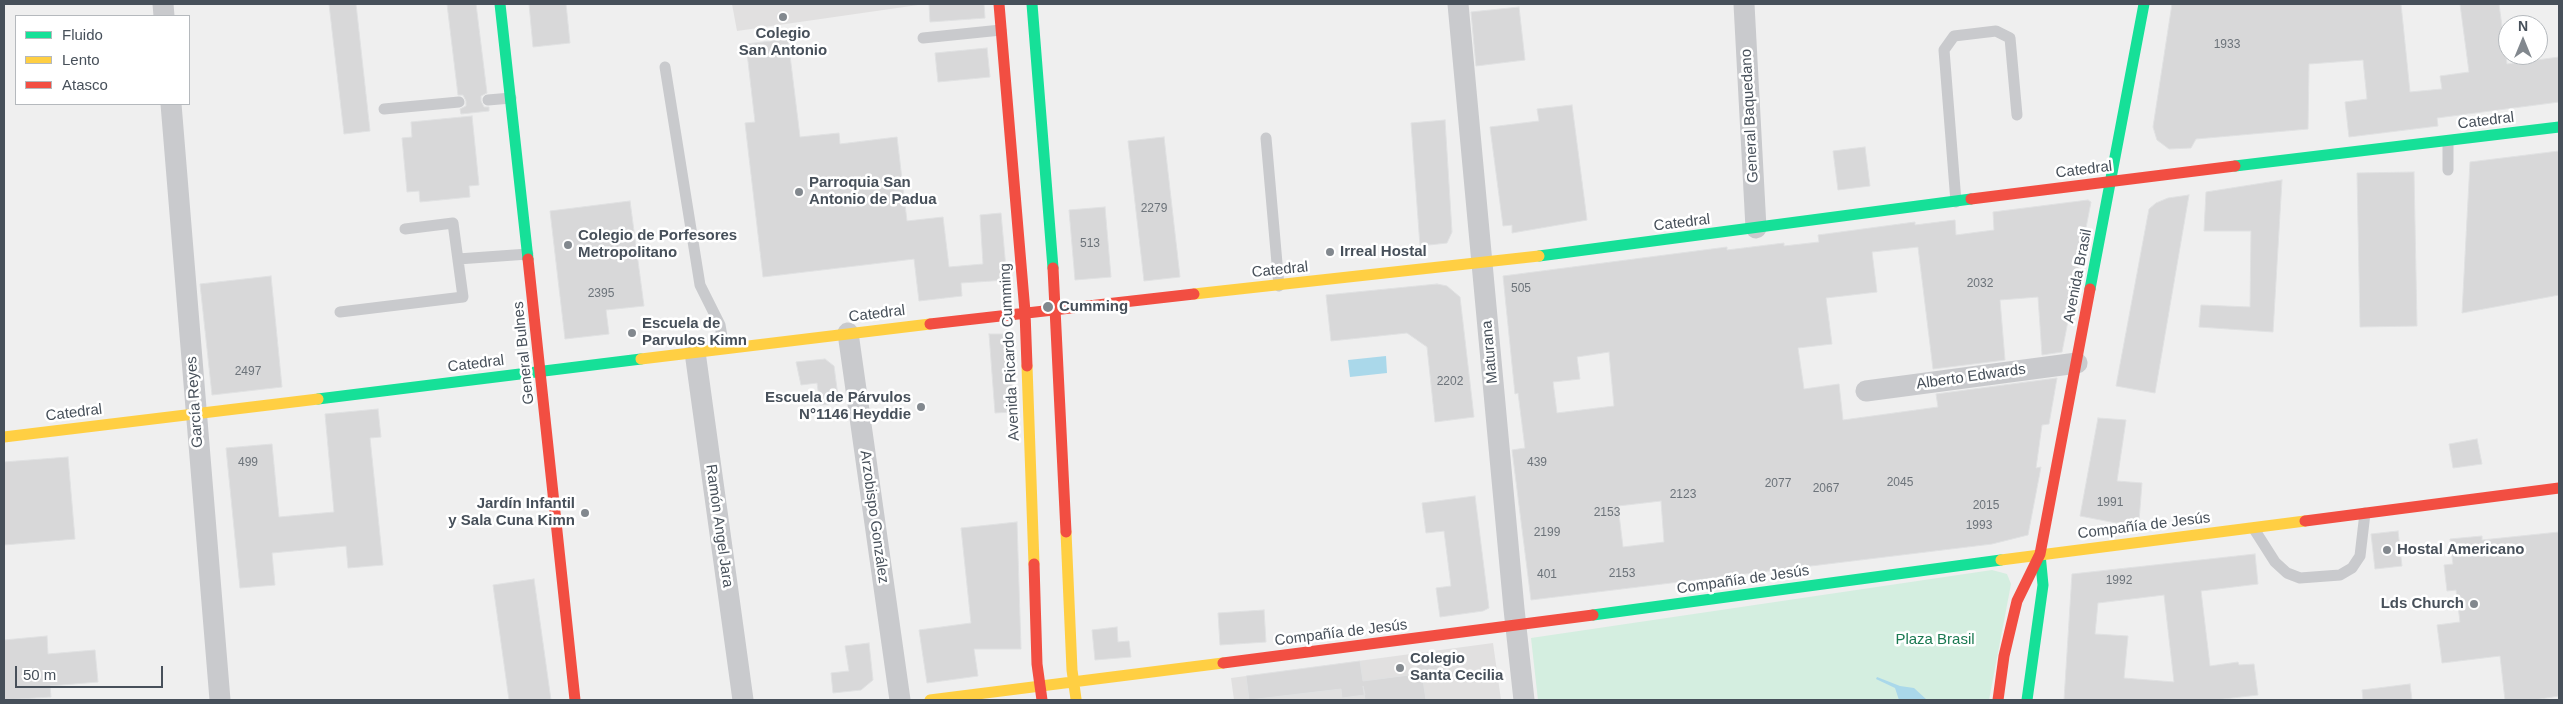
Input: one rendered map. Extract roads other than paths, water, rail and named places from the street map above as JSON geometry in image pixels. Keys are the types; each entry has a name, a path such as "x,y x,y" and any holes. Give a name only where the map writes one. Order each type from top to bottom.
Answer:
{"main road":[{"name":"General Bulnes","path":"500,4 575,700"},
{"name":"Avenida Ricardo Cumming","path":"999,4 1025,312 1042,700"},
{"path":"1032,4 1055,308 1076,700"},
{"name":"Avenida Brasil","path":"1998,700 2004,656 2017,600 2040,554 2144,4"},
{"name":"Catedral","path":"4,437 1055,308 1279,286 1482,263 2112,181 2559,127"},
{"name":"Compañía de Jesús","path":"930,700 1516,626 2040,554 2559,488"},
{"name":"Avenida Brasil","path":"2027,700 2043,585 2040,554"}],"street":[{"name":"Maturana","path":"1458,4 1524,700"},
{"name":"General Baquedano","path":"1744,4 1756,228"},
{"name":"García Reyes","path":"171,105 220,700"},
{"name":"Arzobispo González","path":"848,333 900,700"},
{"name":"Ramón Angel Jara","path":"696,352 743,700"},
{"name":"Alberto Edwards","path":"1866,391 2077,363"}],"lane":[{"path":"923,38 1001,30"},
{"path":"1956,202 1944,50 1954,36 1996,31 2010,38 2017,115"},
{"path":"665,66 700,285 720,325 724,348"},
{"path":"488,100 511,98"},
{"path":"384,109 459,102"},
{"path":"1266,138 1279,286"},
{"path":"2448,141 2448,170"},
{"path":"340,312 463,297 453,222 405,229"},
{"path":"458,260 528,254"},
{"path":"2253,527 2275,562 2288,573 2300,578 2340,575 2352,568 2360,556 2365,513"}],"water":[{"path":"1386,356 1387,373 1350,377 1348,360"},
{"path":"1877,677 1900,686 1914,688 1927,700 1899,700 1895,688 1876,679"}],"place":[{"name":"Colegio San Antonio","path":"783,17"},
{"name":"Parroquia San Antonio de Padua","path":"799,192"},
{"name":"Colegio de Porfesores Metropolitano","path":"568,245"},
{"name":"Irreal Hostal","path":"1330,252"},
{"name":"Cumming","path":"1048,307"},
{"name":"Escuela de Parvulos Kimn","path":"632,333"},
{"name":"Escuela de Párvulos N°1146 Heyddie","path":"921,407"},
{"name":"Jardín Infantil y Sala Cuna Kimn","path":"585,513"},
{"name":"Hostal Americano","path":"2387,550"},
{"name":"Lds Church","path":"2474,604"},
{"name":"Colegio Santa Cecilia","path":"1400,668"}],"park label":[{"name":"Plaza Brasil","path":"1935,640"}]}
